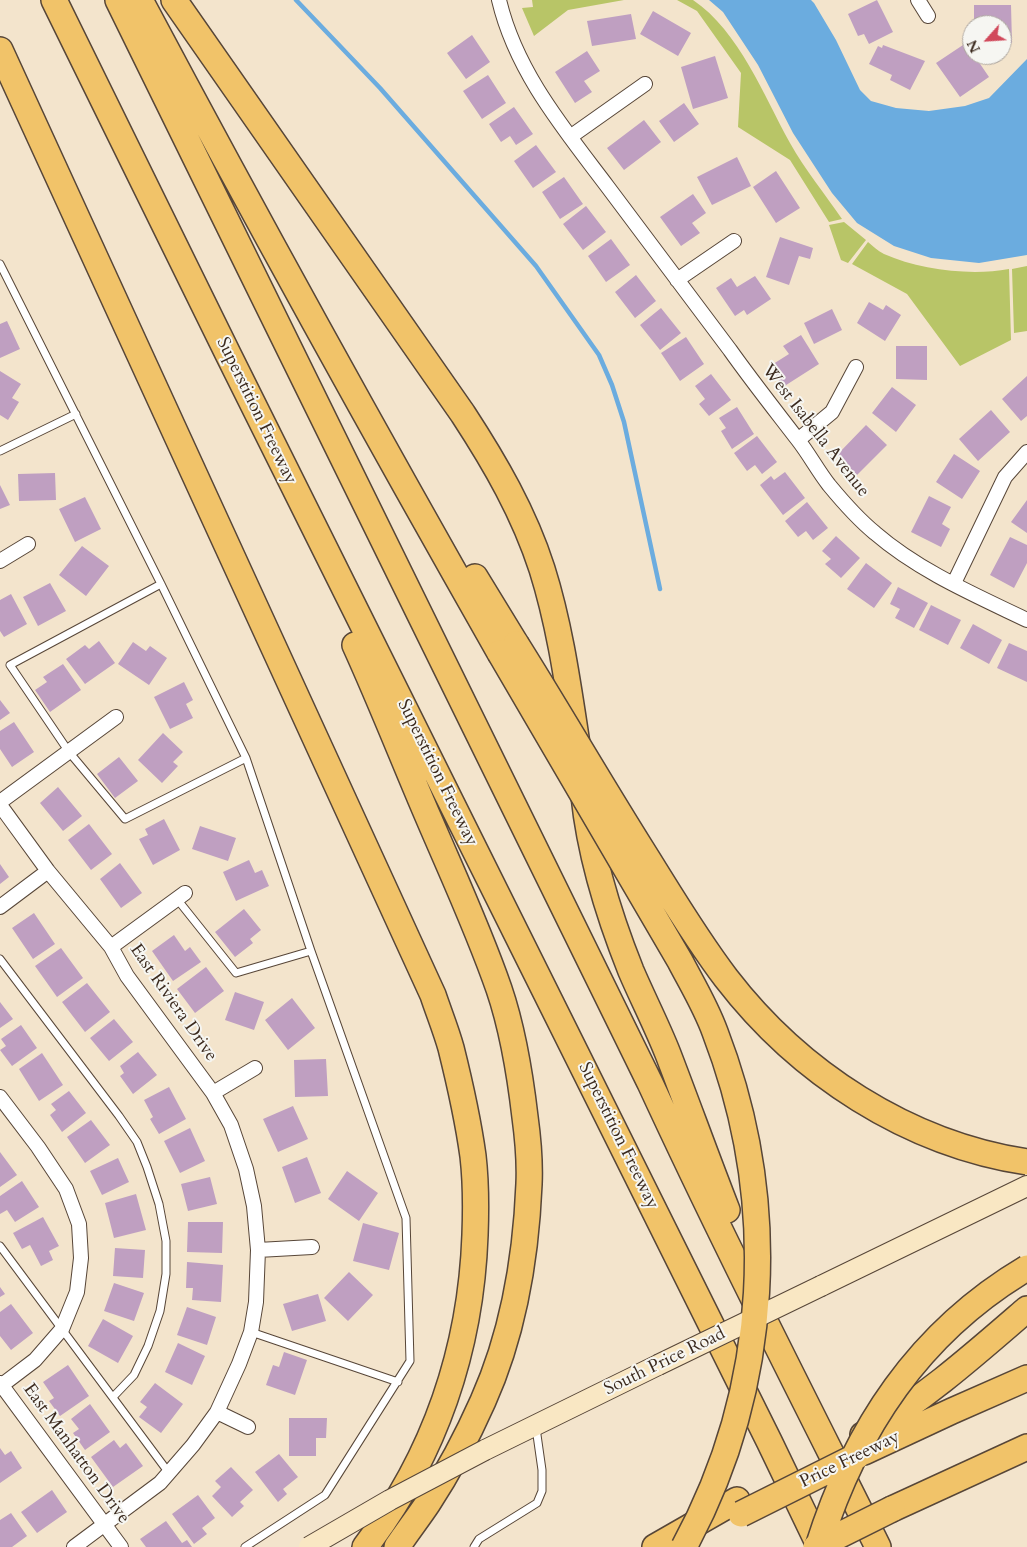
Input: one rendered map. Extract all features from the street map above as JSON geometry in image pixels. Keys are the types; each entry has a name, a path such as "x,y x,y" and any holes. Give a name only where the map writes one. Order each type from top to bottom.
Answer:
{"highway":[{"name":"Superstition Freeway","path":"54,0 769,1441 816,1547"},
{"path":"118,0 776,1344 878,1547"},
{"path":"140,0 398,474 508,648 621,816 705,950 727,980 774,1032 817,1070 841,1088 887,1115 951,1143 1027,1162"},
{"path":"174,0 463,414 506,484 526,527 544,577 561,642 586,813 599,874 610,912 631,971 667,1053 689,1114 741,1244 776,1344"},
{"path":"0,50 429,986 452,1055 465,1106 473,1157 476,1208 474,1262 469,1306 459,1354 444,1402 409,1481 365,1547"},
{"path":"228,354 275,477 367,672 484,948 499,990 511,1033 523,1099 528,1139 530,1183 519,1276 507,1331 484,1400 463,1443 427,1504 397,1547"},
{"path":"508,648 701,1000 715,1031 737,1100 752,1172 757,1216 758,1256 754,1333 737,1417 718,1476 684,1547"},
{"path":"816,1547 845,1475 874,1417 889,1396 918,1359 962,1315 987,1295 1027,1268"},
{"path":"859,1446 879,1425 916,1400 973,1356 1027,1309"},
{"name":"Price Freeway","path":"674,1547 739,1507 859,1446 952,1410 1027,1378"},
{"path":"848,1547 895,1515 1027,1447"},
{"path":"816,1547 895,1515 1027,1451"},
{"path":"655,1547 739,1507"}],"main road":[{"name":"South Price Road","path":"309,1547 382,1504 485,1450 1027,1186"}],"street":[{"name":"West Isabella Avenue","path":"499,0 508,29 523,64 539,92 570,137 798,440 828,484 853,513 902,554 1027,620"},
{"path":"918,0 928,16"},
{"path":"570,137 644,84"},
{"path":"677,280 734,241"},
{"path":"798,440 832,412 856,368"},
{"path":"954,583 1005,477 1027,452"},
{"path":"0,561 28,544"},
{"path":"0,804 116,717"},
{"name":"East Riviera Drive","path":"0,804 48,871 111,947 128,976 213,1093 231,1125 246,1169 254,1206 258,1250 256,1302 251,1332 217,1412 193,1445 160,1484 74,1547"},
{"path":"0,907 48,871"},
{"path":"111,947 181,896"},
{"path":"213,1093 255,1068"},
{"path":"0,1097 38,1147 66,1189 79,1224 81,1258 77,1292 62,1329 35,1360 1,1384"},
{"path":"258,1250 312,1247"},
{"name":"East Manhatton Drive","path":"1,1384 121,1547"},
{"path":"217,1412 248,1427"}],"lane":[{"path":"0,264 246,758 311,951 406,1218 410,1362 325,1495 245,1547"},
{"path":"0,451 76,414"},
{"path":"161,584 10,665 69,752 126,819 246,758"},
{"path":"181,896 236,973 311,951"},
{"path":"0,959 137,1142 159,1204 166,1242 166,1274 160,1311 148,1346 134,1375 113,1397"},
{"path":"0,1246 169,1472"},
{"path":"251,1332 398,1382"},
{"path":"474,1547 479,1539 537,1503 542,1491 542,1470 535,1425"}],"green space":[{"path":"532,0 624,0 568,10 534,36 522,8 533,7"},
{"path":"677,0 693,0 709,13 737,46 796,153 842,219 829,222 790,160 738,127 741,73 697,11"},
{"path":"844,222 866,240 848,263 841,260 829,225"},
{"path":"868,242 884,254 898,260 929,268 962,272 1009,269 1011,340 960,366 907,294 852,264"},
{"path":"1027,266 1027,331 1014,333 1012,269"}],"water":[{"path":"709,0 811,0 836,40 860,90 871,101 896,108 929,111 965,106 989,98 1027,59 1027,255 979,263 931,258 894,246 857,223 832,193 793,133 758,65 723,12"}],"building":[{"path":"877,0 893,32 869,44 864,34 858,36 848,14"},
{"path":"974,5 1011,5 1011,15 974,15"},
{"path":"653,11 691,33 678,56 640,34"},
{"path":"631,14 636,39 592,46 587,21"},
{"path":"472,35 490,62 466,79 447,53"},
{"path":"883,45 925,61 910,90 890,80 892,75 869,64 878,46 882,48"},
{"path":"962,46 962,65 981,65 989,77 960,97 936,63"},
{"path":"587,51 600,71 584,81 592,92 575,103 555,72"},
{"path":"715,56 728,98 693,109 681,67"},
{"path":"488,75 506,103 482,119 463,91"},
{"path":"684,103 699,124 674,142 659,121"},
{"path":"514,107 533,134 516,145 510,136 501,142 489,124"},
{"path":"644,120 661,142 624,170 607,148"},
{"path":"536,145 556,172 533,188 514,161"},
{"path":"737,157 751,186 712,205 697,177"},
{"path":"776,171 800,208 776,223 753,187"},
{"path":"564,177 583,204 560,219 542,192"},
{"path":"693,194 706,213 692,223 700,233 681,246 660,217"},
{"path":"586,206 606,232 583,250 563,224"},
{"path":"780,237 813,248 810,259 799,256 789,285 766,277"},
{"path":"611,239 630,265 606,282 588,256"},
{"path":"636,275 656,301 635,318 615,292"},
{"path":"755,276 771,299 747,315 744,310 735,316 716,288 731,278 737,287"},
{"path":"869,302 883,310 886,305 901,315 885,341 857,323"},
{"path":"661,308 681,333 660,350 640,325"},
{"path":"832,309 842,330 814,344 804,323"},
{"path":"7,321 20,349 0,358 0,324"},
{"path":"801,335 819,364 783,387 770,366 789,354 783,346"},
{"path":"686,337 704,364 680,381 661,353"},
{"path":"896,346 927,346 927,380 896,379"},
{"path":"0,371 21,384 12,398 19,402 8,420 0,415"},
{"path":"711,374 731,400 709,416 699,404 705,399 695,386"},
{"path":"1027,376 1027,416 1021,421 1002,399"},
{"path":"892,387 916,405 896,432 872,413"},
{"path":"737,407 754,434 732,449 721,431 726,428 719,418"},
{"path":"991,410 1010,432 978,461 959,439"},
{"path":"866,425 887,445 857,475 837,455"},
{"path":"757,436 777,462 762,474 755,465 747,471 734,453"},
{"path":"954,454 980,471 962,499 936,482"},
{"path":"785,472 805,498 783,515 760,485 771,476 774,480"},
{"path":"55,473 56,500 19,501 18,474"},
{"path":"0,485 10,505 0,509"},
{"path":"929,496 951,507 942,524 950,529 941,547 911,532"},
{"path":"85,497 101,529 75,542 59,509"},
{"path":"1027,500 1027,533 1011,522"},
{"path":"807,502 828,528 813,540 806,531 798,537 785,521"},
{"path":"836,536 860,558 841,578 825,564 831,559 822,551"},
{"path":"1010,537 1027,545 1027,563 1014,588 990,575"},
{"path":"82,546 109,566 86,596 59,575"},
{"path":"866,563 892,583 874,608 847,589"},
{"path":"50,583 66,611 38,626 23,597"},
{"path":"898,587 928,603 914,628 895,618 900,609 890,604"},
{"path":"11,594 27,624 4,637 0,631 0,600"},
{"path":"931,605 961,620 948,645 919,630"},
{"path":"973,624 1002,640 989,664 960,648"},
{"path":"99,641 115,663 85,684 66,659 85,645 89,649"},
{"path":"133,642 146,651 150,646 167,658 149,685 118,664"},
{"path":"1009,643 1027,651 1027,682 997,668"},
{"path":"63,664 81,690 50,712 35,690 47,682 43,677"},
{"path":"184,682 193,700 186,704 193,718 170,729 154,697"},
{"path":"0,700 10,713 0,720"},
{"path":"14,722 34,752 12,767 0,749 0,731"},
{"path":"163,733 183,752 173,762 178,766 162,783 138,760"},
{"path":"119,757 138,781 115,798 97,774"},
{"path":"58,787 82,816 63,831 40,803"},
{"path":"164,819 180,850 153,865 139,839 148,835 145,829"},
{"path":"89,824 112,854 91,870 68,840"},
{"path":"200,826 236,838 228,861 192,849"},
{"path":"249,860 255,873 262,870 269,886 236,901 223,872"},
{"path":"120,863 142,893 121,908 100,879"},
{"path":"0,864 9,877 0,884"},
{"path":"244,909 261,930 250,939 253,943 235,957 215,932"},
{"path":"34,913 55,944 33,959 12,928"},
{"path":"174,935 185,951 190,947 201,962 173,981 152,951"},
{"path":"61,948 83,978 57,997 35,966"},
{"path":"206,967 224,991 195,1013 177,989"},
{"path":"87,983 110,1012 85,1032 62,1002"},
{"path":"235,992 264,1002 254,1030 225,1020"},
{"path":"292,998 315,1028 288,1050 265,1020"},
{"path":"0,1002 13,1019 0,1028"},
{"path":"114,1019 133,1042 109,1061 90,1038"},
{"path":"21,1025 37,1048 12,1066 0,1050 6,1046 1,1039"},
{"path":"138,1052 157,1075 133,1094 120,1076 124,1073 120,1066"},
{"path":"42,1053 63,1085 39,1101 19,1069"},
{"path":"326,1059 328,1096 295,1097 294,1060"},
{"path":"169,1087 186,1119 159,1134 150,1119 153,1117 144,1100"},
{"path":"69,1091 86,1113 62,1132 50,1115 56,1110 51,1104"},
{"path":"293,1106 308,1139 278,1152 263,1119"},
{"path":"91,1120 110,1145 85,1163 67,1137"},
{"path":"190,1128 205,1161 180,1173 164,1141"},
{"path":"0,1152 17,1175 0,1187"},
{"path":"307,1157 321,1193 295,1203 282,1167"},
{"path":"118,1158 129,1182 102,1195 90,1171"},
{"path":"347,1171 378,1193 359,1221 328,1199"},
{"path":"210,1177 217,1204 188,1211 181,1184"},
{"path":"22,1181 39,1207 15,1222 7,1210 0,1214 0,1196"},
{"path":"136,1194 146,1230 114,1238 105,1203"},
{"path":"43,1217 59,1246 49,1251 53,1260 41,1266 30,1245 22,1249 13,1233"},
{"path":"188,1222 223,1222 222,1253 187,1252"},
{"path":"363,1223 399,1233 389,1270 353,1261"},
{"path":"115,1248 145,1250 143,1278 113,1276"},
{"path":"187,1262 223,1265 221,1302 192,1300 193,1288 186,1288"},
{"path":"349,1272 373,1295 348,1321 324,1298"},
{"path":"114,1283 144,1293 134,1321 104,1311"},
{"path":"0,1287 5,1294 0,1297"},
{"path":"318,1294 326,1321 292,1331 283,1304"},
{"path":"11,1304 33,1333 11,1350 0,1336 0,1312"},
{"path":"187,1307 216,1317 207,1345 177,1335"},
{"path":"103,1319 133,1336 118,1363 88,1346"},
{"path":"178,1343 205,1356 192,1385 165,1372"},
{"path":"284,1352 307,1360 295,1395 266,1385 273,1365 279,1367"},
{"path":"68,1365 89,1396 60,1416 49,1401 54,1398 43,1382"},
{"path":"155,1383 183,1404 161,1433 139,1417 147,1407 140,1402"},
{"path":"90,1404 110,1432 85,1450 73,1433 79,1429 71,1419"},
{"path":"289,1418 327,1418 326,1438 316,1438 316,1456 289,1456"},
{"path":"114,1440 120,1448 126,1443 143,1466 113,1487 91,1457"},
{"path":"0,1448 5,1455 11,1451 22,1468 0,1483"},
{"path":"279,1454 298,1477 283,1489 287,1494 278,1502 255,1472"},
{"path":"231,1467 253,1490 240,1502 244,1506 232,1517 212,1496 221,1487 215,1481"},
{"path":"52,1490 67,1512 37,1533 21,1512"},
{"path":"198,1495 215,1518 202,1528 207,1534 194,1544 172,1514"},
{"path":"11,1513 27,1536 12,1547 0,1547 0,1520"},
{"path":"166,1521 182,1543 187,1540 192,1547 146,1547 140,1539"}],"waterway":[{"path":"296,0 380,88 536,266 599,355 612,385 624,422 660,589"}]}
